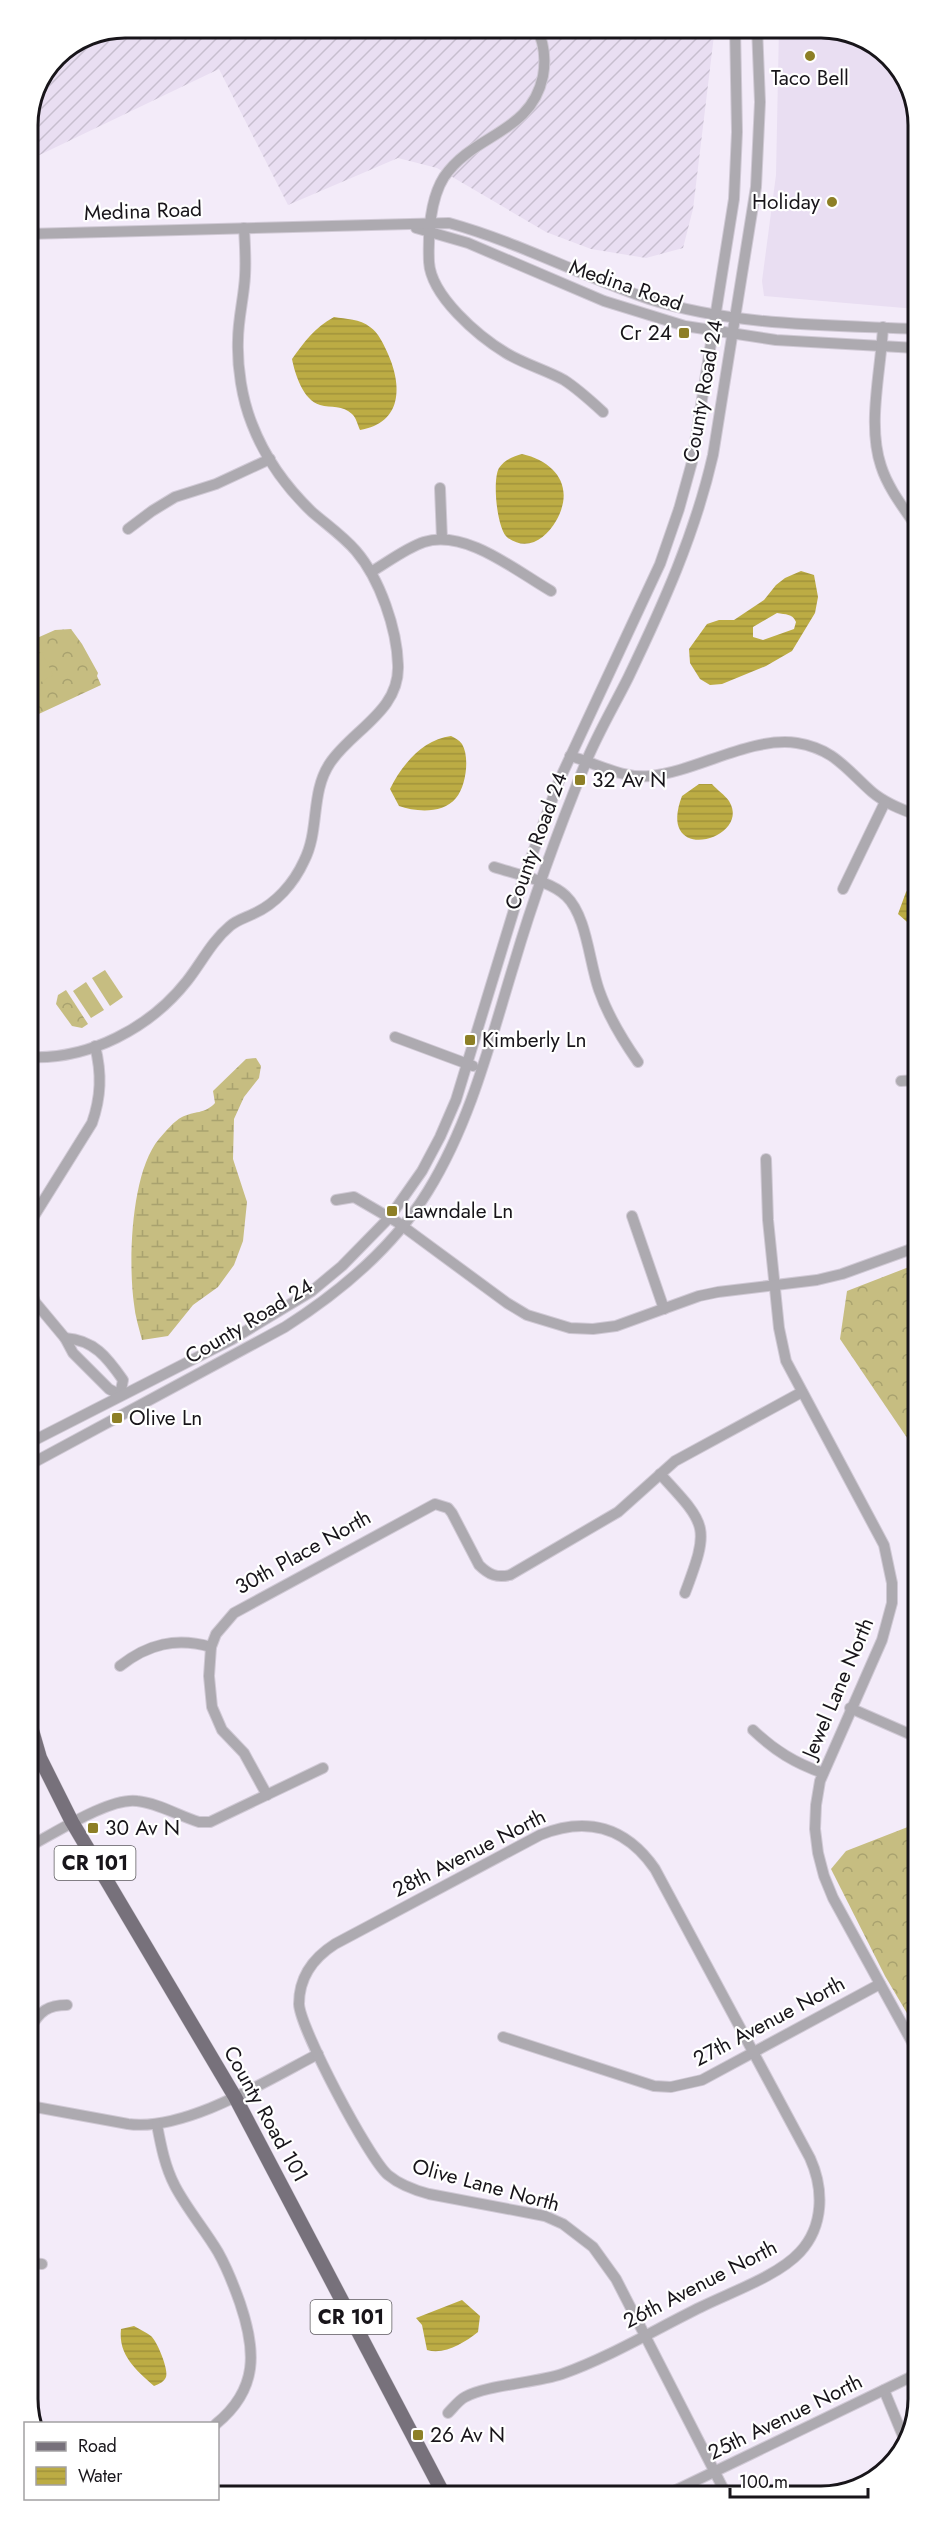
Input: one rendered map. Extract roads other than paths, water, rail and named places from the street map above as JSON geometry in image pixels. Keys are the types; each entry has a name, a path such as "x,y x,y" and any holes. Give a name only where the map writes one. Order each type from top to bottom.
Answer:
{"main road":[{"name":"County Road 101","path":"38,1751 72,1822 235,2097 439,2486"}],"street":[{"path":"540,38 544,50 545,68 534,101 524,115 511,126 482,142 456,162 438,188 431,228 429,263 432,278 447,302 492,344 508,355 567,382 603,412"},
{"name":"County Road 24","path":"38,1460 285,1327 312,1310 348,1282 396,1222 440,1137 468,1064 524,877 570,756 660,564 679,510 692,462 714,331 734,188 737,132 735,38"},
{"name":"County Road 24","path":"38,1438 227,1342 312,1291 396,1222 426,1194 448,1157 470,1107 540,883 586,760 660,611 695,524 713,455 756,187 760,102 757,38"},
{"name":"Medina Road","path":"431,228 449,223 482,232 651,299 716,314 908,329"},
{"name":"Medina Road","path":"38,234 404,225 431,228 604,301 685,326 776,340 908,348"},
{"path":"38,1057 57,1056 95,1046 117,1038 139,1025 158,1011 188,979 219,936 232,924 271,904 296,875 306,859 311,841 317,790 323,776 336,756 387,703 398,677 398,664 387,612 371,572 342,536 294,494 270,459 251,422 239,368 238,340 245,276 244,228"},
{"path":"883,327 876,409 876,443 888,483 908,514"},
{"path":"128,529 175,497 225,480 270,459"},
{"path":"440,488 442,539"},
{"path":"371,572 424,542 451,539 471,545 551,591"},
{"path":"570,756 621,774 634,777 652,776 775,743 794,743 811,746 830,754 885,802 908,811"},
{"path":"843,889 885,802"},
{"path":"494,867 556,888 575,906 599,990 614,1024 638,1062"},
{"path":"395,1036 482,1068"},
{"path":"38,1210 92,1123 101,1086 100,1066 95,1046"},
{"path":"901,1081 908,1081"},
{"name":"Jewel Lane North","path":"766,1159 767,1209 774,1285 786,1361 884,1545 892,1583 892,1603 888,1622 823,1773 816,1805 815,1829 818,1852 833,1898 908,2035"},
{"path":"336,1200 354,1197 396,1222 507,1303 527,1315 570,1329 616,1326 709,1294 818,1280 842,1274 908,1250"},
{"path":"632,1216 664,1310"},
{"path":"38,1306 65,1338 73,1353 109,1389 120,1395 129,1412"},
{"path":"65,1338 82,1339 103,1356 123,1380 120,1395"},
{"path":"685,1593 699,1557 702,1543 701,1529 689,1505 660,1474 681,1457 802,1392"},
{"name":"30th Place North","path":"211,1647 224,1623 246,1605 429,1506 441,1506 452,1513 479,1565 493,1576 510,1575 618,1512 660,1474"},
{"path":"120,1666 134,1655 166,1642 184,1641 211,1647 209,1676 216,1719 222,1730 244,1753 267,1795"},
{"path":"850,1708 908,1733"},
{"path":"753,1730 779,1753 823,1773"},
{"path":"38,1841 72,1822 122,1801 136,1800 199,1822 210,1822 322,1768"},
{"name":"28th Avenue North","path":"335,1944 540,1835 557,1828 576,1825 595,1827 613,1832 644,1854 655,1869 753,2054"},
{"name":"Olive Lane North","path":"335,1944 312,1962 300,1989 301,2019 368,2150 387,2174 414,2190 544,2216 562,2224 593,2247 605,2263 644,2335 722,2486"},
{"name":"27th Avenue North","path":"503,2037 639,2082 670,2087 702,2080 880,1984"},
{"path":"38,2017 52,2005 67,2005"},
{"path":"38,2107 136,2125 157,2125 220,2105 318,2054"},
{"name":"26th Avenue North","path":"448,2413 464,2397 562,2374 789,2262 801,2251 817,2223 820,2207 817,2173 753,2054"},
{"path":"157,2125 167,2168 176,2187 219,2255 234,2288 251,2338 253,2355 251,2371 235,2404 218,2422"},
{"path":"38,2264 42,2264"},
{"name":"25th Avenue North","path":"686,2486 908,2378"},
{"path":"884,2390 902,2431"}],"water":[{"path":"334,317 357,321 373,329 383,343 393,366 397,390 395,401 384,420 374,426 360,430 355,417 348,411 314,402 304,392 298,379 292,359 315,330"},
{"path":"522,454 545,463 553,470 563,487 564,498 556,521 547,533 536,541 523,544 508,538 504,533 498,516 496,494 499,468 509,459"},
{"path":"801,571 814,575 818,597 815,613 792,651 766,666 722,684 710,685 700,679 690,663 689,649 707,624 719,620 734,620 764,600 785,578","holes":["777,613 793,617 796,622 794,629 763,640 753,637 753,627"]},
{"path":"451,736 462,744 466,756 464,779 456,798 451,803 437,809 413,810 399,806 390,789 400,771 422,748 431,742"},
{"path":"699,784 712,784 729,801 733,815 728,826 718,835 704,839 691,839 681,832 677,818 682,796"},
{"path":"908,890 908,923 898,914"},
{"path":"462,2300 480,2316 478,2332 460,2344 447,2349 427,2350 422,2325 416,2318"},
{"path":"134,2326 153,2339 164,2362 166,2377 163,2382 154,2386 135,2368 122,2347 121,2329"}],"place":[{"name":"Taco Bell","path":"810,56"},
{"name":"Holiday","path":"832,202"},
{"name":"Cr 24","path":"684,333"},
{"name":"32 Av N","path":"580,780"},
{"name":"Kimberly Ln","path":"470,1040"},
{"name":"Lawndale Ln","path":"392,1211"},
{"name":"Olive Ln","path":"117,1418"},
{"name":"30 Av N","path":"93,1828"},
{"name":"26 Av N","path":"418,2435"}]}
